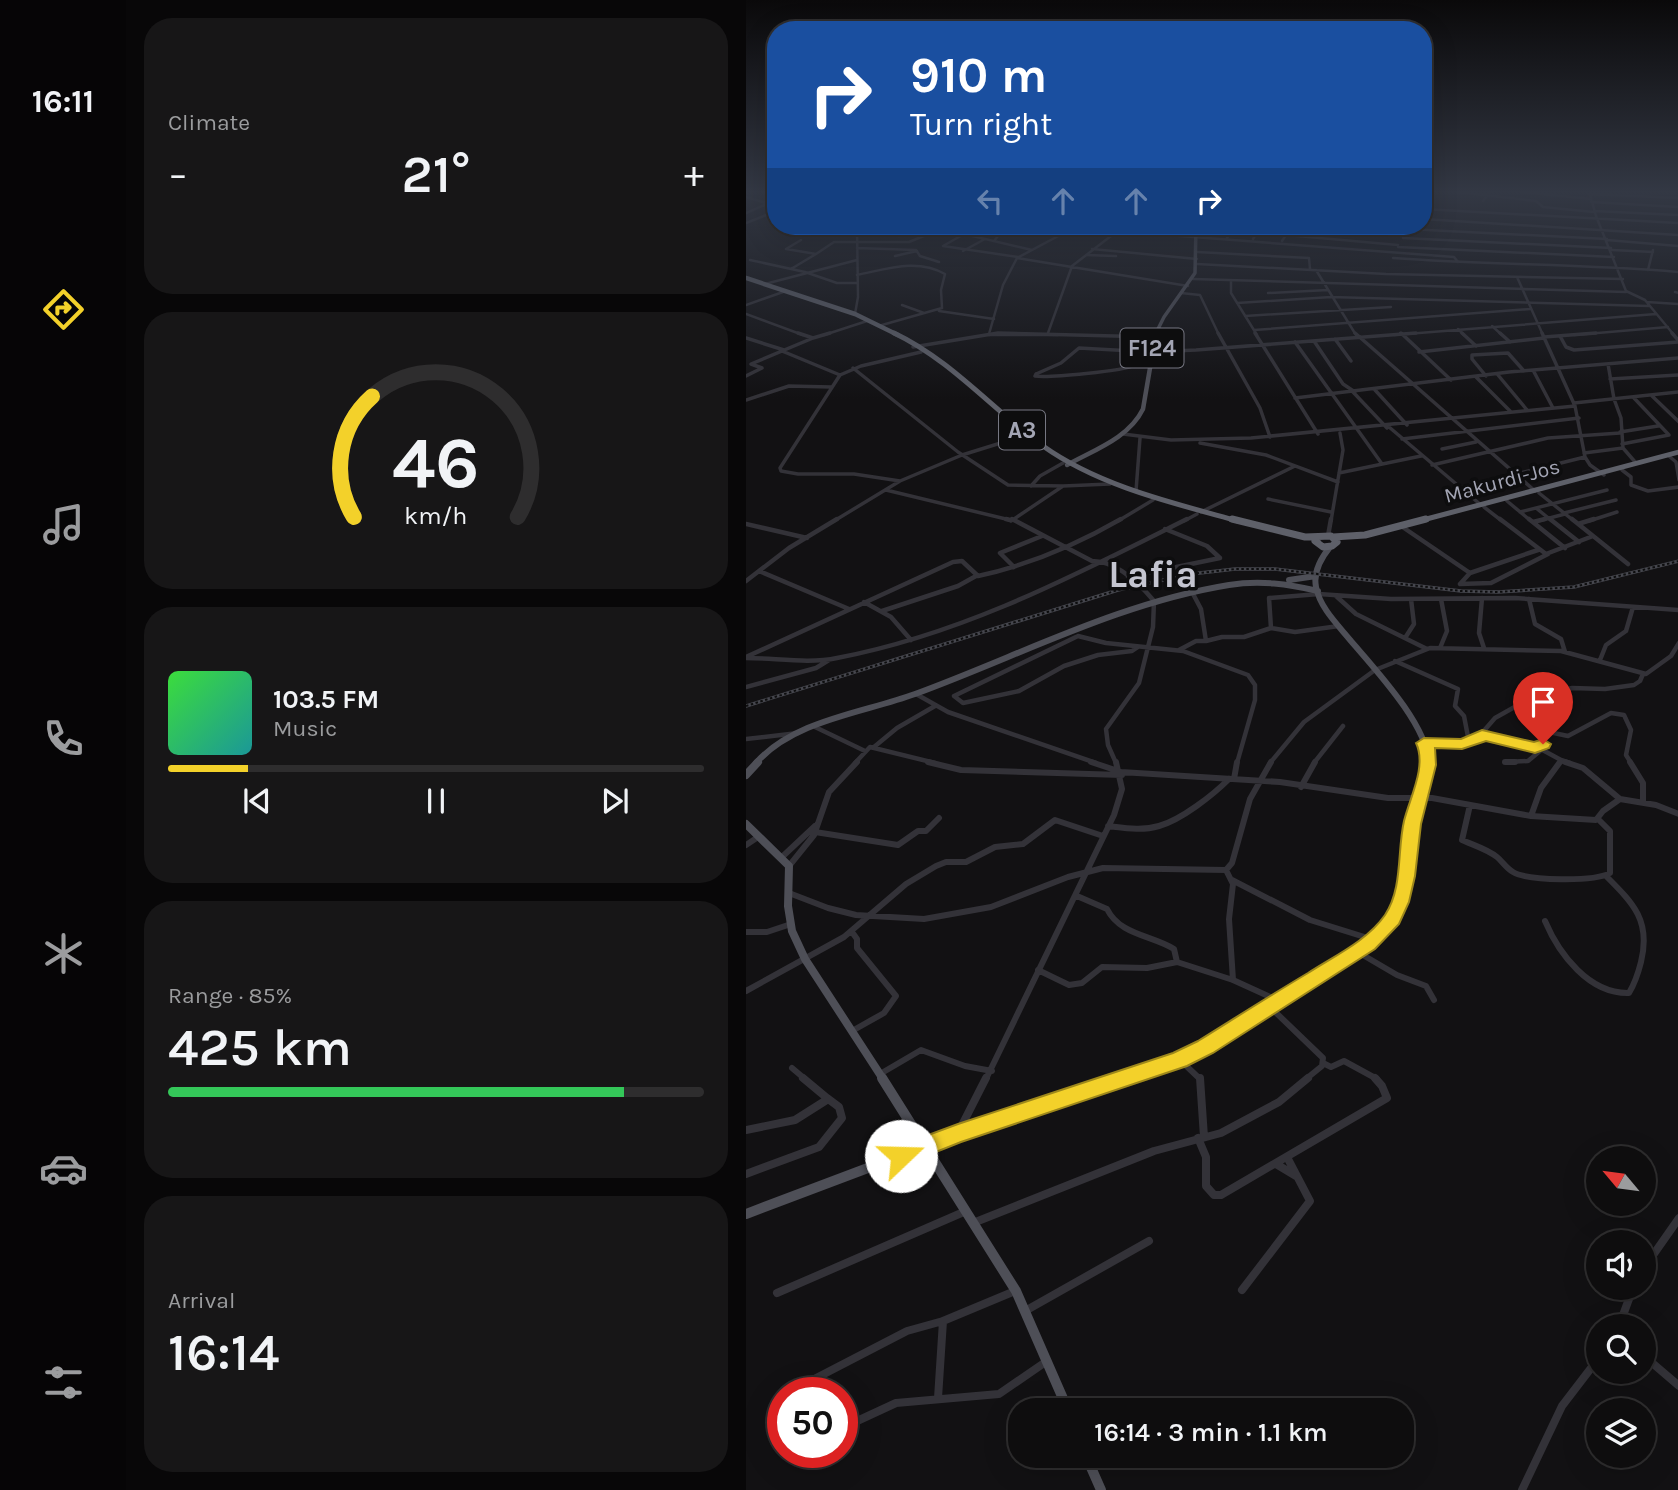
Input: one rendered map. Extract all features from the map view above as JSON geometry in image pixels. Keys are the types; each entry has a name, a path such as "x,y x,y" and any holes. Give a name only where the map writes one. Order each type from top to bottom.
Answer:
{"highway":[{"name":"A3","path":"746,279 882,325 979,391 1026,433 1066,463 1199,513"},
{"name":"A3","path":"746,279 867,321 916,346 1023,436 1066,463 1110,484 1199,513 1318,542 1332,541"},
{"name":"Makurdi-Jos","path":"1332,541 1404,528 1679,453"},
{"name":"Makurdi-Jos","path":"1601,474 1679,453"},
{"name":"Makurdi-Jos","path":"1332,541 1537,492"},
{"name":"A3","path":"1318,542 1332,541"}],"main road":[{"name":"F124","path":"1066,463 1123,434 1138,419 1143,409 1154,337 1181,293 1193,279 1197,261"},
{"path":"746,1214 958,1134 1179,1059 1205,1047 1374,940 1392,919 1400,902 1406,876 1407,854 1429,757 1424,743 1319,593 1316,576 1320,561 1332,541"},
{"path":"1318,542 1320,561"},
{"path":"747,772 768,753 815,727 916,694 1154,601 1237,584 1316,576"},
{"path":"1282,581 1297,583 1319,593"},
{"path":"746,824 789,866 788,906 791,924 805,959 927,1146 1016,1291 1063,1398"},
{"path":"1092,1468 1101,1490"}],"street":[{"path":"752,261 805,272 837,283 857,283"},
{"path":"791,269 805,261"},
{"path":"765,284 855,261"},
{"path":"855,314 858,307 857,261"},
{"path":"934,261 939,262"},
{"path":"989,334 1006,278 1016,261"},
{"path":"1035,261 1188,286"},
{"path":"1048,333 1072,266 1078,261"},
{"path":"1211,261 1237,265 1386,274 1623,279"},
{"path":"1310,261 1310,269"},
{"path":"1386,274 1392,261"},
{"path":"1442,261 1472,265 1619,267 1678,271"},
{"path":"1616,261 1626,292"},
{"path":"1648,270 1651,261"},
{"path":"886,264 891,269"},
{"path":"857,275 919,264 943,272 941,310"},
{"path":"1237,265 1231,293 1318,434"},
{"path":"1468,276 1472,265"},
{"path":"1316,270 1358,337 1487,452 1628,564"},
{"path":"1517,277 1579,418 1585,455 1601,474"},
{"path":"1193,279 1626,292 1648,304 1679,341"},
{"path":"1268,293 1328,290"},
{"path":"746,306 783,292"},
{"path":"1181,293 1200,295 1225,348 1260,408 1270,438"},
{"path":"746,297 758,301"},
{"path":"1237,303 1332,297 1679,304"},
{"path":"902,305 924,313"},
{"path":"1245,316 1391,307"},
{"path":"1254,330 1531,309"},
{"path":"882,325 941,310 994,318"},
{"path":"746,314 813,338"},
{"path":"1134,359 1135,365 1129,369 1091,370 1066,376 1035,376 1079,348 1151,352 1225,348 1656,314"},
{"path":"748,364 813,338 867,321"},
{"path":"1492,326 1510,342"},
{"path":"1419,352 1668,327"},
{"path":"1458,329 1476,346"},
{"path":"1401,333 1451,380"},
{"path":"916,346 989,334 1154,337"},
{"path":"1560,336 1566,347 1574,349 1679,341"},
{"path":"746,338 840,375"},
{"path":"1335,339 1351,360"},
{"path":"1314,341 1343,384 1388,427 1538,550 1548,554"},
{"path":"1296,342 1332,395 1361,430 1382,464"},
{"path":"900,481 854,474 798,474 782,471 780,468 840,375 853,368 921,352"},
{"path":"1486,376 1472,359 1472,355 1508,352 1524,371"},
{"path":"1295,398 1524,371 1679,358"},
{"path":"746,376 762,368 748,364"},
{"path":"1056,364 1066,376"},
{"path":"1608,364 1614,399 1621,418 1622,446 1636,463"},
{"path":"853,368 962,455 1002,482 1031,486 1110,484"},
{"path":"1534,370 1553,408"},
{"path":"1497,374 1527,410"},
{"path":"1610,379 1679,375"},
{"path":"1476,377 1510,411"},
{"path":"746,400 789,386 831,387"},
{"path":"1375,390 1406,425"},
{"path":"1178,441 1340,433 1676,392 1679,398"},
{"path":"1651,395 1679,422"},
{"path":"1634,397 1669,435"},
{"path":"1402,439 1579,418"},
{"path":"1432,465 1539,439 1620,433 1658,426"},
{"path":"1332,541 1331,512 1343,450 1340,433"},
{"path":"1460,488 1679,433"},
{"path":"1123,434 1229,447 1266,455 1338,482"},
{"path":"746,581 807,538 900,481 962,455 1023,436"},
{"path":"1136,491 1140,438"},
{"path":"1262,438 1266,455"},
{"path":"1442,449 1476,442"},
{"path":"1339,473 1421,456"},
{"path":"1670,457 1676,462 1679,480"},
{"path":"1031,486 1040,476 1066,463"},
{"path":"746,658 829,660 956,627 1010,607 1295,466"},
{"path":"1622,470 1631,478 1630,484 1645,491 1679,486"},
{"path":"1010,520 1063,486"},
{"path":"1520,512 1607,489"},
{"path":"886,490 1010,520 1092,561 1104,561 1140,584 1154,601 1154,619 1137,688 1106,729 1111,751 1122,773 1122,791 1077,896 1038,970 992,1071 958,1134"},
{"path":"1268,499 1331,512"},
{"path":"882,611 914,597 966,582 976,576 1014,567 1064,547 1132,515 1153,500"},
{"path":"1533,522 1616,500"},
{"path":"1507,501 1565,548"},
{"path":"1536,508 1579,541"},
{"path":"1578,524 1617,512"},
{"path":"746,524 807,538"},
{"path":"1404,528 1470,573"},
{"path":"1128,577 1219,559 1207,546 1165,529"},
{"path":"1014,567 1000,553 1042,536"},
{"path":"1538,550 1470,573 1460,584 1492,583 1548,554 1593,536"},
{"path":"746,658 955,561 967,565 976,576"},
{"path":"759,571 849,609"},
{"path":"1192,593 1202,609 1206,640"},
{"path":"1271,628 1269,598 1319,593 1411,599 1529,599 1679,610"},
{"path":"1336,596 1356,614 1427,649"},
{"path":"1440,648 1446,639 1448,619 1441,598"},
{"path":"1482,598 1479,633 1484,648"},
{"path":"1405,638 1413,629 1416,620 1411,599"},
{"path":"1529,599 1535,624 1561,639 1565,652"},
{"path":"864,602 897,622 911,640"},
{"path":"1600,660 1606,645 1626,631 1633,607"},
{"path":"1179,650 1196,641 1244,637 1271,628 1301,631 1340,626"},
{"path":"1069,632 1095,642 1148,646 1208,656 1249,676 1255,683 1256,699 1232,779 1213,795 1160,826 1108,826"},
{"path":"1078,636 954,696 964,703 1019,691 1064,666 1098,654 1132,652 1138,647"},
{"path":"1226,870 1232,863 1243,818 1258,782 1304,722 1375,670 1427,649 1484,648 1565,652 1643,674 1651,672 1671,656 1679,643"},
{"path":"746,687 816,668 829,660"},
{"path":"1395,662 1458,689 1455,706 1464,716 1469,742"},
{"path":"1424,743 1469,742 1482,735 1502,713 1527,700 1562,690 1634,685 1640,681 1643,674"},
{"path":"1505,762 1528,761 1545,742 1562,703 1562,690"},
{"path":"916,694 935,706 1122,773"},
{"path":"789,866 805,849 829,792 864,751 935,706"},
{"path":"1549,732 1568,736 1611,713 1624,715 1630,721 1632,732 1626,755 1643,783 1643,802"},
{"path":"1301,787 1329,740 1343,726"},
{"path":"815,727 864,751"},
{"path":"746,739 781,733 801,733"},
{"path":"1482,735 1538,749 1583,768 1620,799 1643,802 1679,814"},
{"path":"874,747 961,770 1122,773 1280,782 1388,799 1409,800 1419,797 1470,805 1531,816 1598,820 1610,831 1610,873 1606,876 1554,879 1516,873 1495,855 1462,839 1470,805"},
{"path":"1531,816 1541,788 1561,760"},
{"path":"1598,820 1604,811 1620,799"},
{"path":"815,829 856,838 875,838 898,845 918,831 926,831 938,818"},
{"path":"746,991 852,932 906,884 936,866 946,862 966,862 995,847 1023,844 1054,820 1103,836"},
{"path":"782,857 815,829"},
{"path":"746,845 758,837"},
{"path":"789,893 823,907 868,918 910,920 963,913 1010,900 1088,870 1226,870"},
{"path":"1226,870 1232,880 1328,928 1374,940"},
{"path":"1545,921 1562,953 1573,964 1608,990 1618,994 1629,993 1636,982 1646,942 1645,930 1632,902 1606,876"},
{"path":"1232,880 1228,919 1233,980"},
{"path":"1077,896 1107,909 1121,927 1170,946 1175,952 1177,962"},
{"path":"746,932 767,932 791,924"},
{"path":"852,932 857,939 857,948 896,996 885,1014 852,1031"},
{"path":"1356,951 1396,975 1426,986 1434,1000"},
{"path":"1038,970 1069,985 1082,983 1102,967 1147,968 1177,962 1233,980 1273,1002 1321,1055 1323,1063 1331,1067 1344,1061 1351,1063 1380,1084 1388,1096 1383,1102 1276,1164 1221,1195 1214,1195 1204,1183 1206,1157 1201,1138 1200,1077 1179,1059"},
{"path":"880,1074 921,1050 965,1066 992,1071"},
{"path":"973,1223 1154,1152 1221,1133 1275,1105 1310,1078 1323,1063"},
{"path":"746,1174 820,1147 842,1118 839,1107 792,1068"},
{"path":"746,1130 795,1120 827,1098"},
{"path":"1242,1290 1310,1201 1287,1157"},
{"path":"1276,1164 1296,1176"},
{"path":"777,1293 966,1211"},
{"path":"1656,1251 1679,1218"},
{"path":"1025,1311 1149,1241"},
{"path":"818,1377 907,1331 943,1321 1016,1291"},
{"path":"938,1398 943,1321"},
{"path":"858,1421 896,1403 999,1394 1047,1361"},
{"path":"1656,1366 1679,1386"},
{"path":"1521,1490 1562,1406 1586,1375"}],"railway":[{"path":"746,706 1118,590 1191,574 1235,569 1275,569 1461,591 1498,592 1574,587 1679,561"}],"district":[{"name":"Lafia","path":"1153,574"}],"route":[{"path":"901,1156 1179,1059 1205,1047 1368,944 1392,919 1400,902 1414,812 1428,765 1428,751 1424,743 1462,744 1482,735 1535,747 1543,744"}]}
